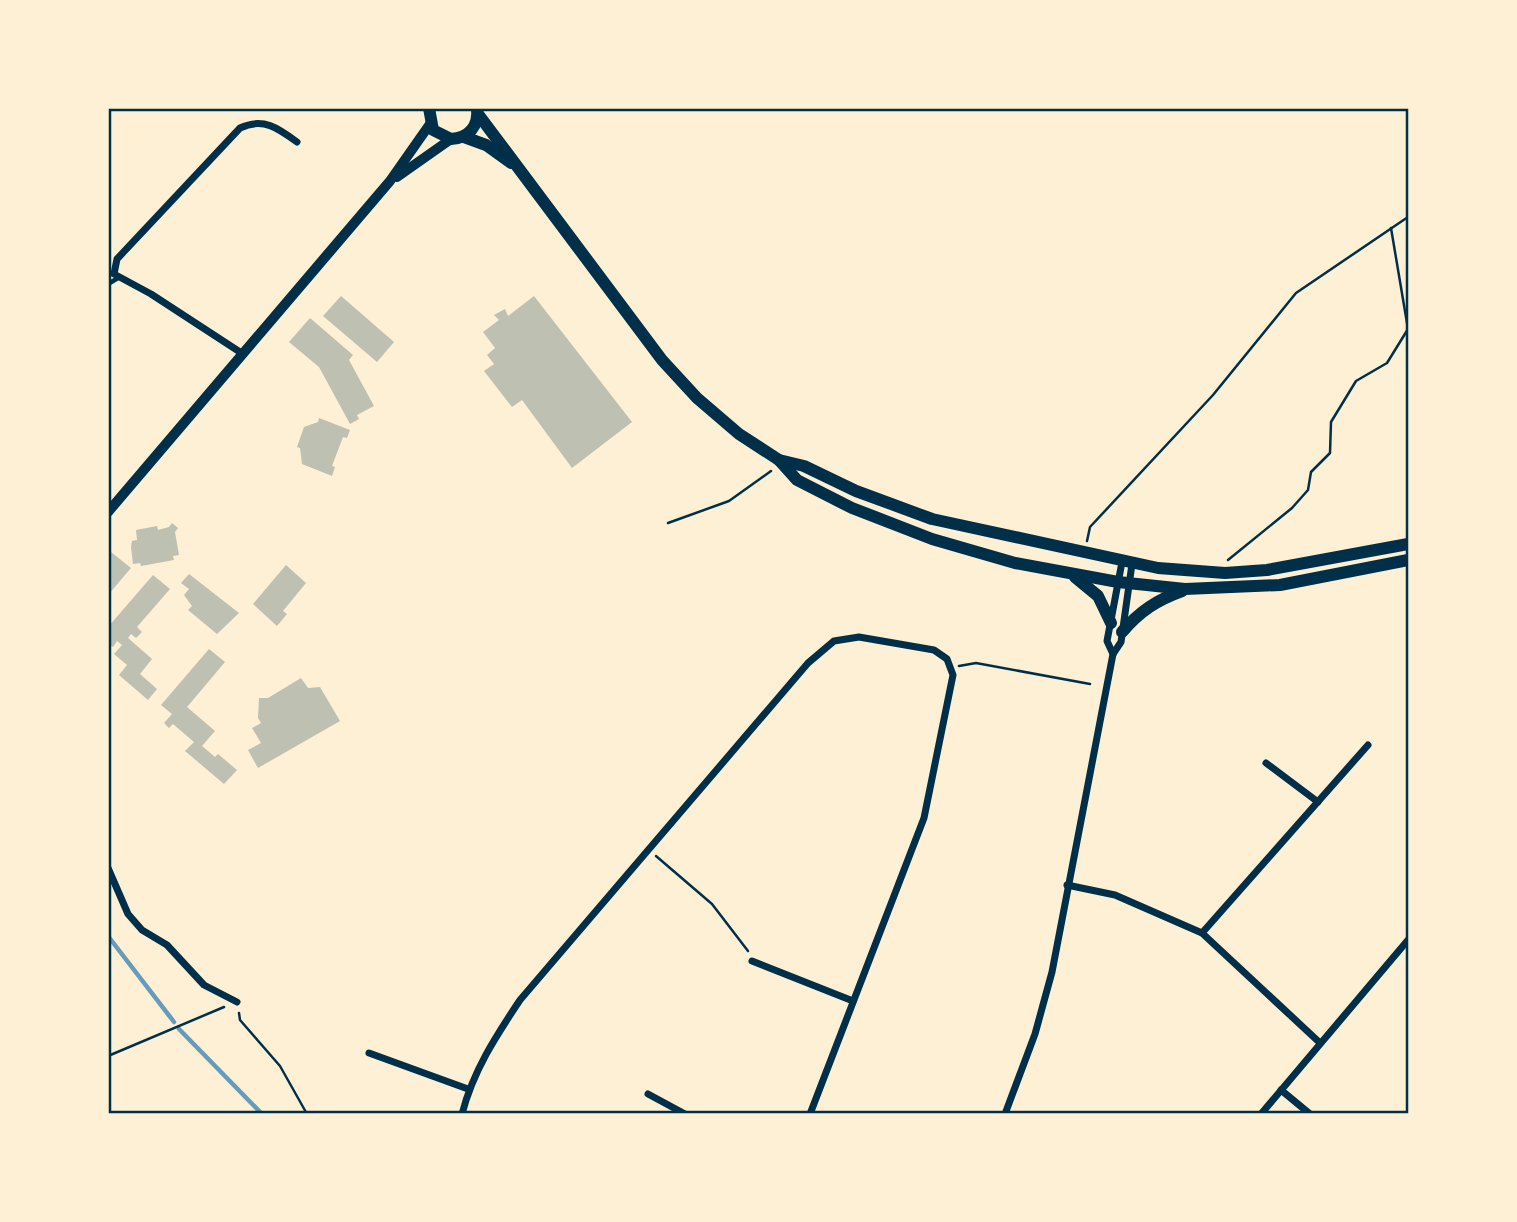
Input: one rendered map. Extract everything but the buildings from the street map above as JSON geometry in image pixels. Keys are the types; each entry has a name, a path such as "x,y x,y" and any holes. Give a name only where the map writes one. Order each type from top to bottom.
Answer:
{"main road":[{"path":"458,138 474,127 477,111"},
{"path":"477,111 662,360 697,398 739,434 779,460 797,480 893,524 967,550 1072,575 1123,583 1185,589 1280,585 1409,560"},
{"path":"426,114 438,135 486,145 517,167"},
{"path":"779,460 804,466 856,491 932,519 1127,563 1225,573 1294,567 1409,544"},
{"path":"1072,575 1098,596 1111,622"},
{"path":"1122,632 1138,614 1160,599 1185,589"}],"street":[{"path":"108,512 390,181 426,114"},
{"path":"243,354 151,294 118,278 114,267 117,259 240,128 251,123 265,123 297,142"},
{"path":"390,181 458,138"},
{"path":"1113,653 1108,641 1127,563"},
{"path":"1005,1114 1035,1034 1052,972 1113,653 1121,642 1123,583"},
{"path":"462,1114 468,1089 491,1044 520,1000 808,663 834,641 859,637 934,650 947,659 953,675 924,818 810,1114"},
{"path":"1202,933 1368,745"},
{"path":"1266,763 1318,802"},
{"path":"108,868 128,915 142,930 167,945 204,985 237,1002"},
{"path":"1067,885 1115,895 1202,933 1319,1042"},
{"path":"1261,1114 1319,1042 1409,940"},
{"path":"752,961 853,1001"},
{"path":"369,1053 468,1089"},
{"path":"1281,1090 1310,1114"},
{"path":"648,1094 685,1114"}],"lane":[{"path":"108,284 118,278"}],"path":[{"path":"1084,554 1090,527 1213,395 1296,293 1409,217"},
{"path":"1225,573 1228,559 1292,508 1308,491 1311,472 1330,453 1331,422 1337,411 1356,381 1387,363 1408,329 1391,228"},
{"path":"668,523 729,501 769,474 779,460"},
{"path":"950,668 976,663 1090,684"},
{"path":"651,847 657,859 712,904 748,951 752,961"},
{"path":"108,1056 237,1002 240,1020 281,1066 307,1114"}],"waterway":[{"path":"108,936 174,1022"},
{"path":"179,1029 262,1114"}]}
